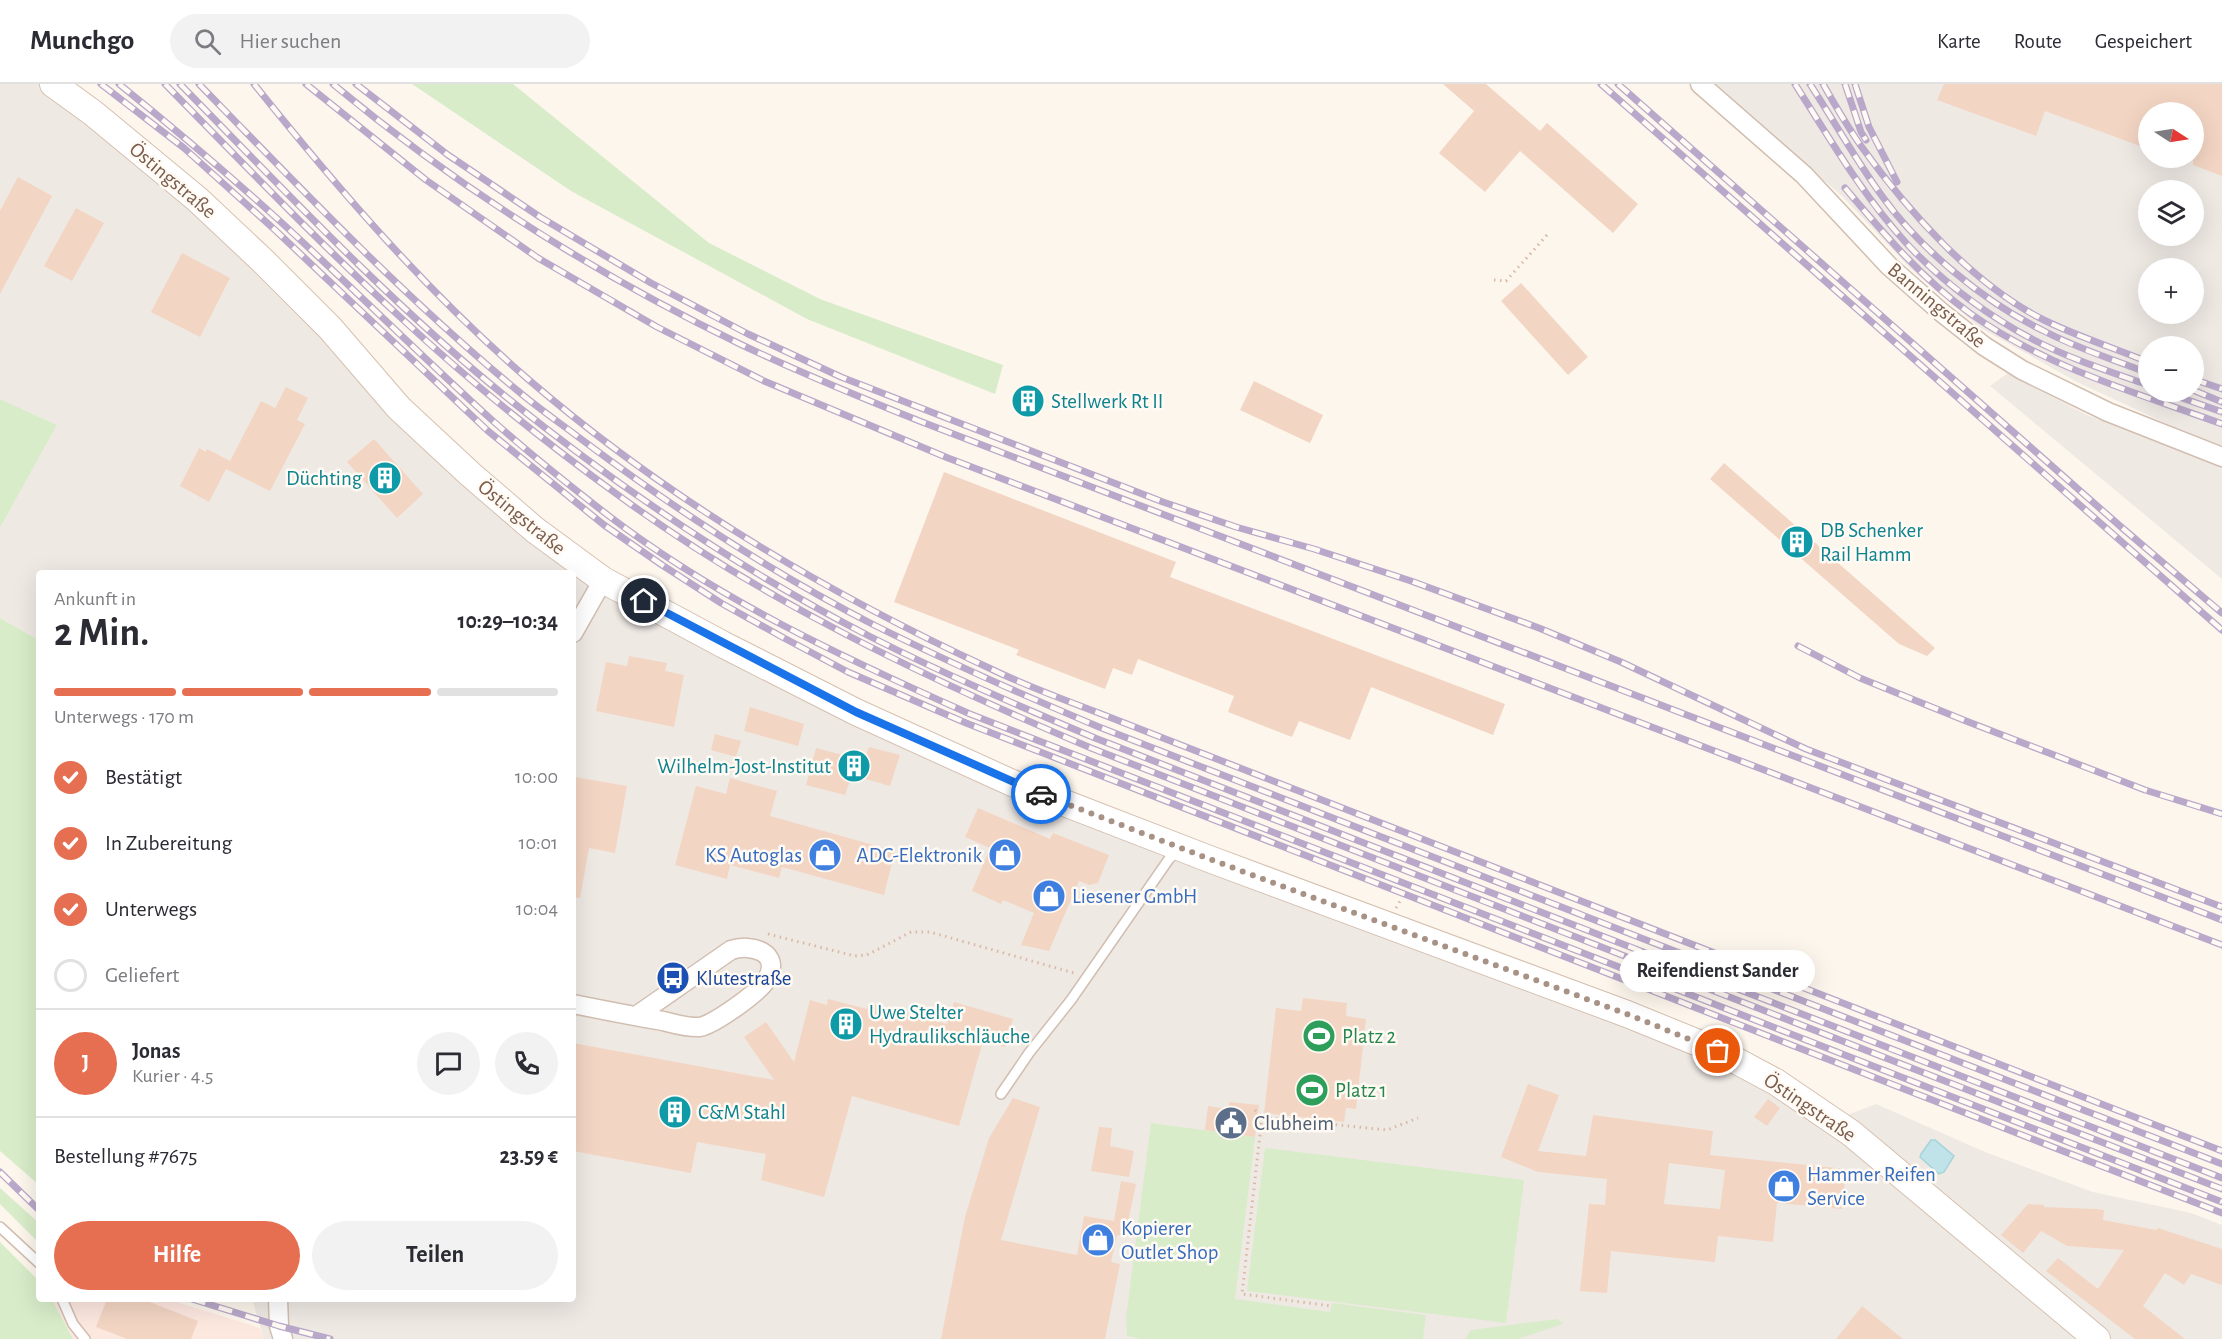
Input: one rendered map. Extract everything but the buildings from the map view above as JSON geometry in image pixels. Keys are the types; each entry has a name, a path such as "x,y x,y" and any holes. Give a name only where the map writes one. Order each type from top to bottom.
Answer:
{"street":[{"name":"Östingstraße","path":"53,84 93,113 198,199 330,328 378,386 406,415 535,530 603,580 724,645 876,721 1010,782 1180,848 1682,1035 1745,1065 1798,1096 1859,1139 2097,1339"},
{"name":"Banningstraße","path":"1700,84 1804,175 1889,266 1984,346 2022,370 2108,412 2222,457"},
{"path":"576,628 603,580"},
{"path":"576,1005 636,1016 690,1026 698,1027 711,1023 758,990 767,980 771,968 770,960 759,949 746,946 731,950 636,1016"},
{"path":"278,1302 279,1326 283,1339"}],"lane":[{"path":"1001,1094 1087,977 1169,859 1180,848"},
{"path":"0,1227 36,1260"},
{"path":"63,1302 73,1324 85,1339"}],"path":[{"path":"1494,280 1506,281 1547,235"},
{"path":"762,933 855,956 867,955 911,932 930,932 1087,977"},
{"path":"1255,1110 1262,1117 1387,1130 1418,1118"},
{"path":"1262,1117 1242,1294 1331,1306"}],"shaded area":[{"path":"0,84 52,84 85,108 535,530 879,725 1735,1066 1834,1120 1876,1104 1985,1152 2093,1192 2191,1213 2222,1225 2222,1339 264,1339 253,1302 576,1302 576,570 36,570 36,638 0,618 0,528 57,425 0,399"},
{"path":"1716,84 2222,84 2222,446 2195,437 2077,382 1979,327 1910,268 1843,197"},
{"path":"2008,373 2087,415 2222,465 2222,579 1990,386"},
{"path":"54,1302 177,1302 260,1328 264,1339 73,1339"}],"green space":[{"path":"412,84 513,84 709,243 820,299 1003,365 995,394 807,319 571,191"},
{"path":"0,399 57,425 0,528"},
{"path":"0,618 36,638 36,1182 0,1151"},
{"path":"1151,1123 1255,1137 1235,1299 1330,1312 1332,1303 1426,1315 1423,1339 1142,1339 1127,1336 1126,1318"},
{"path":"1265,1148 1524,1180 1506,1323 1247,1291"},
{"path":"0,1188 36,1220 36,1240 0,1204"},
{"path":"0,1242 36,1278 36,1302 54,1302 73,1339 0,1339"},
{"path":"1558,1319 1563,1324 1518,1339 1465,1339 1471,1330"}],"water":[{"path":"1931,1140 1935,1140 1954,1156 1944,1172 1939,1174 1920,1157"}],"railway":[{"path":"101,84 184,148 275,230 488,431 604,525 721,603 784,638 848,672 966,723 2222,1213"},
{"path":"119,84 262,205 466,396 550,470 651,546 738,601 784,626 970,714 2222,1202"},
{"path":"165,84 339,260 425,340 506,409 618,495 673,533 730,569 847,635 968,694 1091,748 2222,1189"},
{"path":"180,84 378,284 505,396 592,463 682,526 775,584 871,637 1010,702 1095,738 2222,1178"},
{"path":"199,84 394,281 526,397 616,465 687,514 760,561 836,605 958,665 1099,727 2222,1164"},
{"path":"254,84 351,201 419,275 529,380 581,423 692,503 749,540 867,608 989,668 1046,693 2222,1151"},
{"path":"306,84 426,180 538,258 657,327 764,381 948,458 2222,945"},
{"path":"333,84 429,158 530,227 634,289 688,318 787,365 922,422 2222,920"},
{"path":"356,84 448,155 540,217 651,283 748,334 841,377 1163,502 1411,581 1539,628 1621,662 1806,749 2222,907"},
{"path":"1601,84 2222,630"},
{"path":"1618,84 2222,613"},
{"path":"1795,84 1848,167 1891,226 1951,285 2000,320 2047,347 2138,381"},
{"path":"1810,84 1897,216 1954,272 1998,305 2042,330 2081,348 2138,369"},
{"path":"1823,84 1851,131 1879,170 1921,220 1968,267 1993,288 2046,321 2138,358"},
{"path":"1845,84 1861,132 1866,140"},
{"path":"1855,84 1869,127 1897,182"},
{"path":"1845,188 1889,239 1936,286 1971,314 2000,333 2061,364 2125,390 2222,424"},
{"path":"2204,383 2222,389"},
{"path":"2204,395 2222,402"},
{"path":"2194,402 2222,412"},
{"path":"1798,646 1860,678 1966,721 2145,790 2222,814"},
{"path":"0,1172 36,1207"},
{"path":"202,1302 330,1339"}],"way so far":[{"path":"1041,794 1445,947 1558,987 1718,1051"}],"place":[{"name":"Stellwerk Rt II","path":"1028,401"},
{"name":"Düchting","path":"385,478"},
{"name":"DB Schenker Rail Hamm","path":"1797,542"},
{"name":"Wilhelm-Jost-Institut","path":"854,766"},
{"name":"KS Autoglas","path":"825,855"},
{"name":"ADC-Elektronik","path":"1005,855"},
{"name":"Liesener GmbH","path":"1049,896"},
{"name":"Klutestraße","path":"673,978"},
{"name":"Uwe Stelter Hydraulikschläuche","path":"846,1024"},
{"name":"Platz 2","path":"1319,1036"},
{"name":"Reifendienst Sander","path":"1718,1051"},
{"name":"Platz 1","path":"1312,1090"},
{"name":"C&M Stahl","path":"675,1112"},
{"name":"Clubheim","path":"1231,1123"},
{"name":"Hammer Reifen Service","path":"1784,1186"},
{"name":"Kopierer Outlet Shop","path":"1098,1240"}],"route":[{"path":"644,601 724,645 856,712 1041,794"}]}
